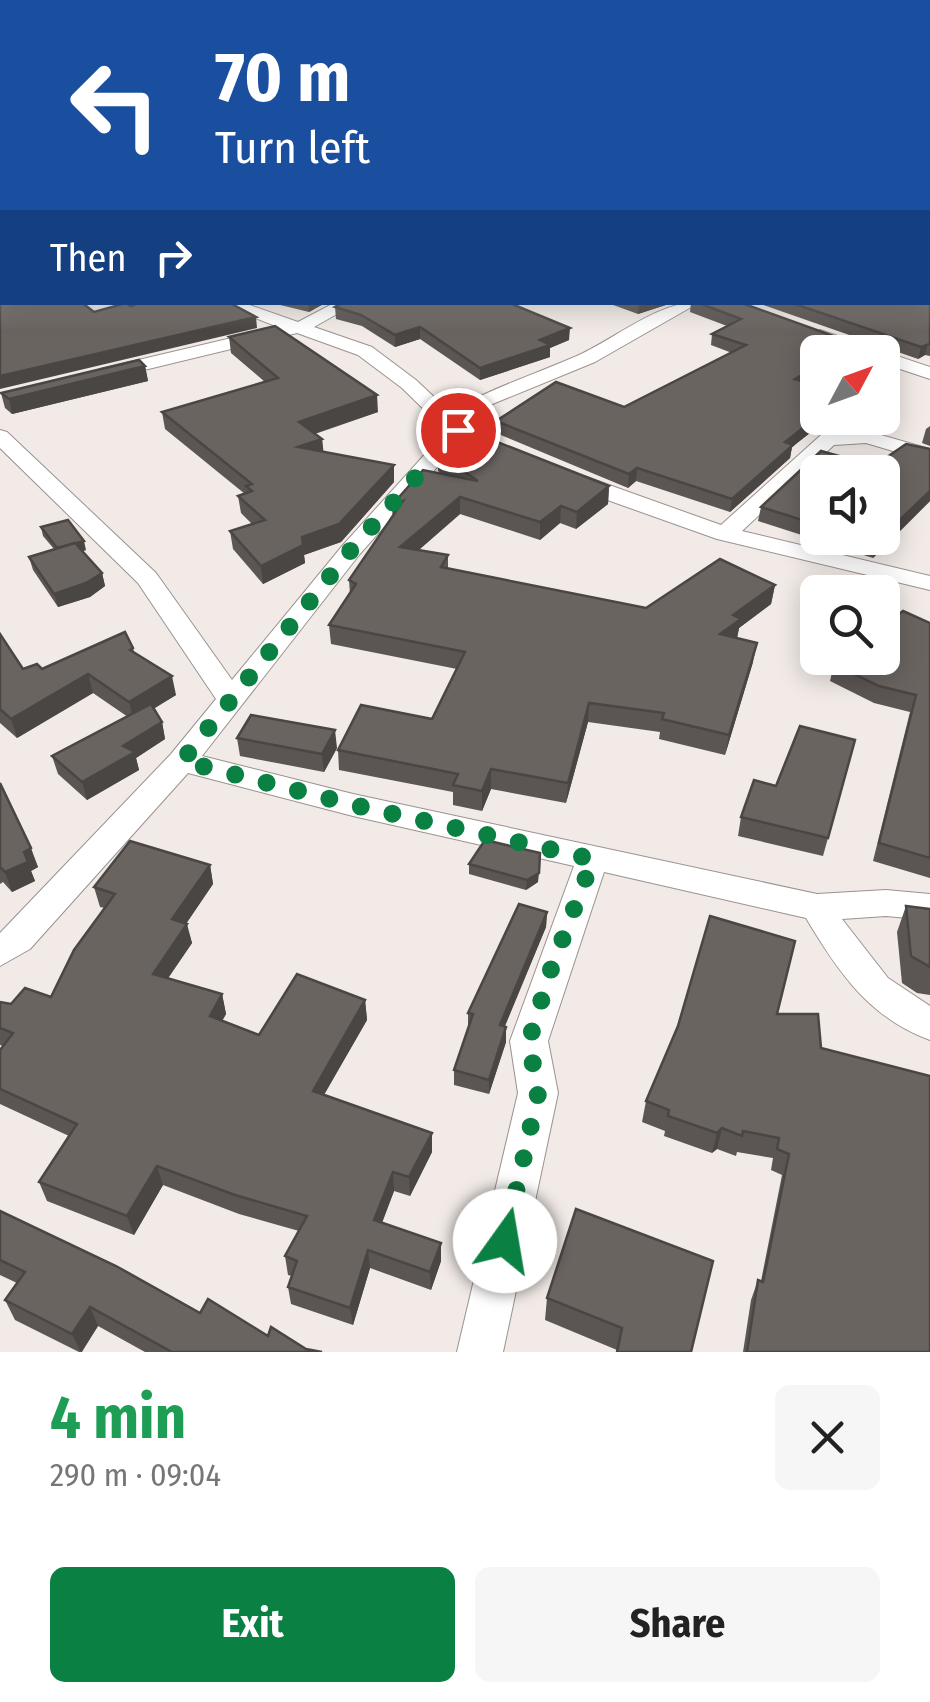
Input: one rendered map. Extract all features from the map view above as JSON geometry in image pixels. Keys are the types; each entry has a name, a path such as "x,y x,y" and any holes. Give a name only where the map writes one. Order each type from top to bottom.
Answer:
{"street":[{"path":"232,305 365,351 409,384 452,426 522,458"},
{"path":"94,376 301,327 344,305"},
{"path":"0,952 18,939 182,761 452,426 483,401 588,358 686,305"},
{"path":"797,328 818,335"},
{"path":"900,362 930,373"},
{"path":"0,436 146,578 231,700"},
{"path":"725,534 828,439 868,437 930,456"},
{"path":"553,472 725,534 930,583"},
{"path":"182,761 354,805 817,906 886,903 930,907"},
{"path":"480,1352 538,1094 529,1041 550,972 593,859"},
{"path":"817,906 865,982 893,1006 930,1024"}],"building":[{"path":"0,305 85,305 94,312 119,305 234,305 256,317 0,376"},
{"path":"514,305 570,328 540,340 550,345 480,368 420,327 395,335 361,315 335,307"},
{"path":"704,305 747,305 831,335 800,335 800,376 795,379 800,381 800,430 785,442 793,445 732,499 637,468 629,474 496,421 556,382 624,407 746,345 712,334 741,319"},
{"path":"798,305 930,305 930,344 921,347 900,340 900,335 886,335"},
{"path":"275,326 377,395 299,422 322,439 298,447 394,465 339,524 302,537 303,545 261,566 230,531 265,520 238,496 252,491 246,486 252,484 162,412 278,378 229,337"},
{"path":"139,360 145,366 9,399 1,393"},
{"path":"472,432 609,486 577,512 561,506 540,522 460,497 400,547 448,555 441,567 646,608 720,559 775,585 733,615 741,619 720,634 757,643 729,735 662,719 664,713 589,703 568,783 491,769 482,791 453,785 458,774 338,750 361,705 432,719 465,652 329,625 356,584 349,580 403,501 392,505 423,470 478,481 438,454"},
{"path":"906,444 930,449 930,491 900,520 900,455 890,455"},
{"path":"800,471 800,519 761,507"},
{"path":"68,520 84,541 57,548 41,527"},
{"path":"75,543 102,573 54,594 29,557"},
{"path":"903,611 930,623 930,858 879,843 916,695 879,686 856,675 900,675"},
{"path":"125,632 133,648 130,650 172,676 129,702 88,674 11,719 0,709 0,634 23,669 37,664 42,669"},
{"path":"151,704 162,722 123,746 135,752 82,782 52,756"},
{"path":"251,715 335,730 322,754 237,738"},
{"path":"800,726 855,740 828,838 741,817 754,780 776,786"},
{"path":"0,783 31,848 24,852 28,862 5,872 0,867"},
{"path":"485,840 540,853 539,873 527,880 469,864"},
{"path":"130,841 210,865 172,919 187,924 153,974 222,994 210,1016 259,1035 297,974 365,1000 313,1091 432,1133 409,1177 393,1172 374,1220 441,1243 430,1272 368,1250 350,1308 288,1287 297,1261 285,1256 307,1216 157,1166 127,1216 39,1182 77,1124 0,1089 0,1050 13,1033 0,1028 0,1002 11,1004 25,988 51,997 74,950 115,894 94,887"},
{"path":"519,904 547,912 500,1025 506,1027 489,1080 454,1070 473,1014 468,1013"},
{"path":"906,906 930,909 930,967 911,956"},
{"path":"710,916 795,941 777,1014 818,1014 821,1048 930,1076 930,1352 747,1352 758,1280 763,1282 789,1154 777,1149 779,1138 743,1131 742,1136 722,1128 717,1133 668,1116 669,1110 646,1101 678,1026"},
{"path":"576,1209 713,1261 691,1352 617,1352 622,1328 547,1298"},
{"path":"0,1211 116,1266 200,1313 208,1299 268,1336 271,1327 306,1349 322,1352 172,1352 90,1307 72,1334 5,1300 25,1272 0,1260"}],"route":[{"path":"458,430 351,550 182,761 593,859 550,972 529,1041 538,1094 505,1241"}]}
